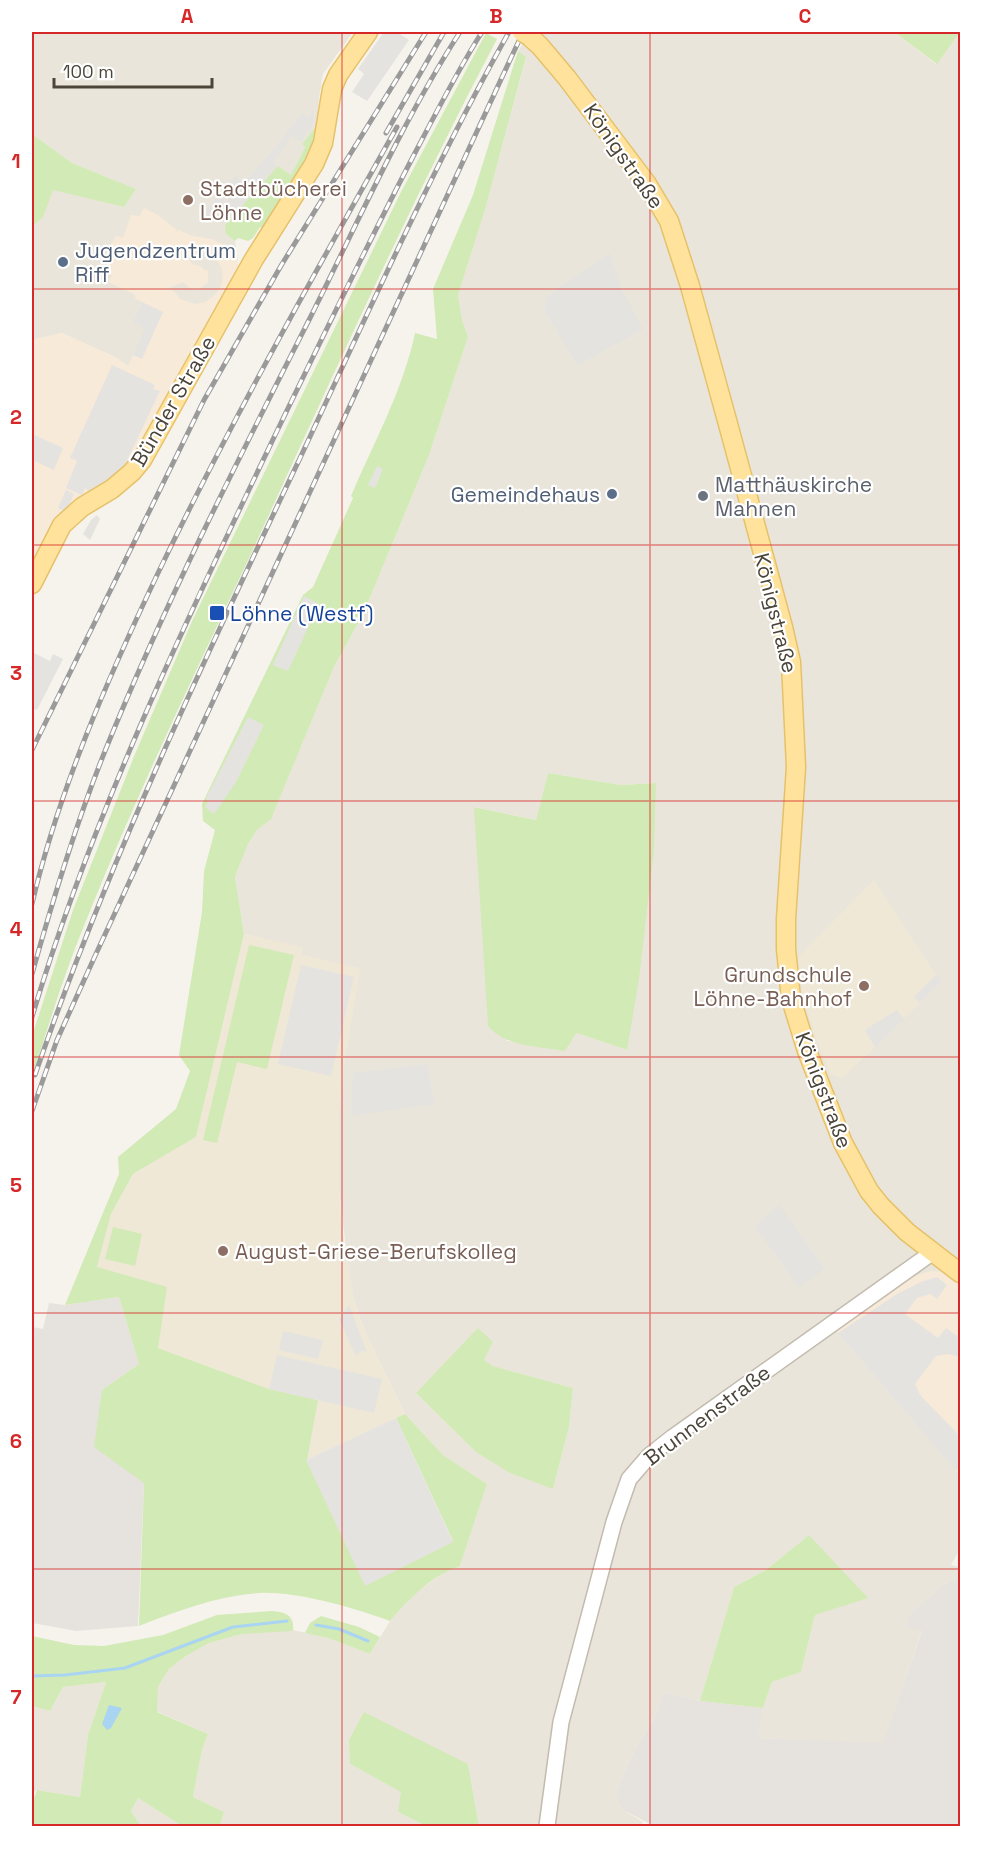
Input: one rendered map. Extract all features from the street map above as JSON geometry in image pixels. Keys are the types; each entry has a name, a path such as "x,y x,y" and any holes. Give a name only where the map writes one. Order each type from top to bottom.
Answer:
{"main road":[{"name":"Bünder Straße","path":"32,584 62,525 82,507 112,489 142,460 254,259 320,153 332,89 338,75 368,32"},
{"name":"Königstraße","path":"526,34 540,46 567,78 647,184 669,221 690,286 791,662 796,767 786,919 787,967 791,999 807,1051 857,1171 875,1199 892,1219 960,1273"}],"street":[{"name":"Brunnenstraße","path":"547,1827 561,1722 614,1522 629,1479 648,1456 673,1437 933,1252"}],"shaded area":[{"path":"32,32 353,32 323,74 317,125 302,144 305,147 291,175 278,166 226,234 235,241 238,261 206,327 141,340 128,367 117,358 62,333 32,340 32,227 43,217 52,189 124,207 136,189 72,163 32,134"},
{"path":"384,32 397,32 409,40 367,101 352,92 364,74 358,69"},
{"path":"531,32 894,32 936,64 958,33 956,32 960,32 960,1283 946,1272 835,1329 960,1475 960,1549 951,1565 960,1567 960,1579 944,1584 908,1616 922,1630 883,1744 757,1738 763,1708 772,1682 801,1672 815,1615 809,1535 766,1570 734,1587 700,1701 664,1692 653,1721 633,1753 617,1790 623,1810 643,1822 641,1826 479,1826 468,1764 350,1764 402,1792 398,1812 426,1826 220,1826 224,1812 193,1797 202,1750 208,1734 156,1711 158,1687 169,1669 209,1643 242,1634 289,1629 328,1638 370,1654 390,1621 414,1594 446,1571 460,1566 487,1484 443,1455 405,1414 365,1332 350,1281 339,1190 339,1110 343,1075 301,954 302,948 244,934 235,877 248,844 257,830 271,818 334,667 364,612 429,455 468,337 462,320 458,295 485,210 526,58 518,51","holes":["548,773 621,785 655,783 627,1050 577,1033 573,1036 568,1048 507,1041 475,807 536,820","493,1342 483,1360 493,1366 573,1388 569,1427 553,1489 476,1452 416,1393 432,1378"]},
{"path":"314,110 313,126 301,142 292,136 273,162 277,166 228,220 219,210 275,148 302,113 308,117"},
{"path":"236,175 240,183 209,219 205,211"},
{"path":"144,208 158,215 177,230 175,234 178,230 223,244 235,254 238,271 127,468 53,524 32,565 32,340 62,333 117,358 128,366 155,309 136,299 134,294 108,282 112,275 105,272 108,265 102,262 98,269 98,267 116,236 123,238 131,215 140,216","holes":["197,250 207,252 216,259 221,267 223,278 220,288 205,302 195,304 180,299 171,287 183,282 191,289 198,290 208,282 208,270 192,264 187,252"]},
{"path":"610,253 621,288 643,329 578,365 544,311 547,297"},
{"path":"142,302 163,312 142,359 133,355 145,328 133,322"},
{"path":"112,365 155,385 153,389 160,391 122,471 90,492 85,488 82,495 66,488 77,461 70,458"},
{"path":"32,434 63,448 54,470 32,460"},
{"path":"377,466 383,469 375,488 368,485"},
{"path":"66,490 74,494 66,512 58,508"},
{"path":"97,515 100,519 90,540 83,534 91,520"},
{"path":"304,596 319,604 288,671 273,665"},
{"path":"32,652 50,661 53,654 63,659 37,710 32,708"},
{"path":"248,717 264,725 236,782 214,814 205,807 208,802 206,798"},
{"name":"Grundschule Löhne-Bahnhof","path":"874,880 936,975 914,997 920,1003 904,1019 897,1010 865,1030 875,1047 842,1078 830,1074 816,1038 804,1000 798,957"},
{"name":"August-Griese-Berufskolleg","path":"244,934 302,947 301,955 360,968 339,1111 339,1190 343,1234 355,1305 365,1332 405,1414 306,1460 317,1400 269,1389 158,1348 97,1267 111,1214 133,1174 196,1137"},
{"path":"301,965 354,977 331,1076 278,1064"},
{"path":"936,975 942,981 920,1003 914,997"},
{"path":"897,1010 904,1019 875,1047 865,1030"},
{"path":"427,1064 435,1104 351,1116 353,1073"},
{"path":"779,1204 825,1269 799,1287 755,1227"},
{"path":"931,1271 947,1272 960,1283 960,1475 835,1329 893,1288 914,1276"},
{"path":"937,1277 947,1285 937,1299 930,1294 917,1298 905,1314 938,1338 946,1328 960,1338 960,1357 948,1354 936,1356 915,1384 920,1395 960,1436 960,1466 956,1471 838,1333 897,1294"},
{"path":"119,1297 139,1364 102,1390 144,1483 138,1626 76,1631 32,1623 32,1327 43,1329 49,1303 65,1305"},
{"path":"349,1305 367,1353 362,1350 356,1356 339,1319"},
{"path":"283,1331 323,1340 318,1359 279,1350"},
{"path":"277,1355 382,1379 374,1413 269,1389"},
{"path":"396,1418 453,1542 365,1586 306,1460"},
{"path":"960,1579 960,1826 654,1826 623,1810 617,1800 617,1790 633,1753 653,1721 664,1692 700,1701 763,1708 758,1738 883,1743 922,1631 907,1627 908,1616 944,1584"},
{"path":"106,1682 88,1735 80,1797 37,1790 32,1793 32,1706 50,1711 63,1687"},
{"path":"138,1798 182,1826 141,1826 131,1811"}],"green space":[{"path":"894,32 956,32 959,33 937,64"},
{"path":"486,33 497,39 370,296 126,825 72,956 32,1078 32,1036 73,910 135,754 193,619 401,192"},
{"path":"518,51 526,57 485,210 458,295 462,320 468,337 429,455 364,612 334,667 271,819 257,830 248,844 235,877 244,934 196,1137 133,1174 111,1214 97,1267 167,1287 158,1348 269,1389 318,1400 307,1460 453,1541 396,1418 405,1414 443,1455 487,1484 460,1566 430,1582 413,1596 390,1621 308,1598 259,1593 213,1601 139,1626 144,1483 94,1447 102,1390 139,1364 119,1297 65,1305 119,1174 118,1157 176,1109 190,1071 179,1055 202,912 204,871 215,830 203,821 202,804 303,595 313,587 396,395 415,333 437,339 433,289 473,195"},
{"path":"317,125 311,154 262,228 260,227 253,238 248,241 238,238 235,241 226,234 225,225 278,166 291,175 305,147 302,144"},
{"path":"32,134 72,163 136,189 124,207 53,190 43,217 32,227"},
{"path":"548,773 621,785 656,783 654,850 639,979 627,1050 577,1033 564,1051 533,1046 504,1038 488,1026 474,807 536,820"},
{"path":"249,945 294,955 267,1069 237,1062 217,1143 203,1140"},
{"path":"113,1227 142,1234 135,1266 105,1259"},
{"path":"478,1328 493,1342 484,1360 493,1366 573,1388 569,1427 553,1489 510,1473 476,1452 416,1393"},
{"path":"809,1535 868,1598 815,1615 801,1672 772,1682 763,1708 700,1701 734,1587 766,1570"},
{"path":"272,1611 288,1615 292,1621 293,1631 242,1634 209,1643 169,1669 158,1687 157,1712 208,1734 202,1750 193,1797 224,1812 220,1826 182,1826 138,1798 131,1811 141,1826 33,1826 32,1798 37,1790 80,1797 88,1735 106,1682 63,1687 50,1711 32,1706 32,1636 74,1645 104,1646 163,1635 217,1615"},
{"path":"321,1616 359,1627 380,1637 370,1654 328,1638 305,1633 310,1623"},
{"path":"364,1712 468,1764 479,1826 426,1826 398,1812 401,1792 350,1764 349,1740"}],"water":[{"path":"109,1705 122,1708 111,1728 107,1730 102,1724"}],"waterway":[{"path":"32,1676 65,1675 125,1668 233,1627 287,1621"},
{"path":"316,1625 339,1629 368,1641"}],"railway":[{"path":"32,750 204,400 282,264 426,32"},
{"path":"386,133 444,32"},
{"path":"32,974 84,806 152,641 229,478 381,173 419,101 460,32"},
{"path":"32,1017 56,941 112,792 209,573 363,255 440,106 482,32"},
{"path":"35,1075 94,917 159,761 401,242 453,136 509,32"},
{"path":"32,1111 57,1040 95,956 523,32"},
{"path":"32,904 56,818 86,734 140,611 245,402 397,127"}],"place":[{"name":"Stadtbücherei Löhne","path":"188,200"},
{"name":"Jugendzentrum Riff","path":"63,262"},
{"name":"Gemeindehaus","path":"612,494"},
{"name":"Matthäuskirche Mahnen","path":"703,496"},
{"name":"Löhne (Westf)","path":"217,613"},
{"name":"Grundschule Löhne-Bahnhof","path":"864,986"},
{"name":"August-Griese-Berufskolleg","path":"223,1251"}]}
